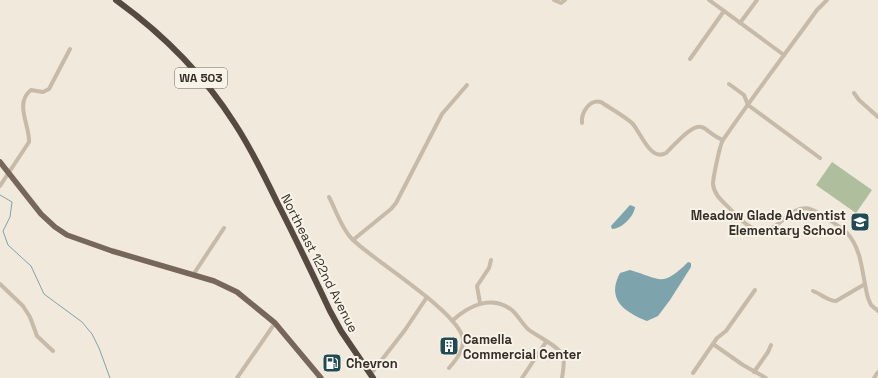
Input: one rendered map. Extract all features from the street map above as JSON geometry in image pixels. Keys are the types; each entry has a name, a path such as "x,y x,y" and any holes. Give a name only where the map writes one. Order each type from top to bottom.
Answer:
{"highway":[{"name":"Northeast 122nd Avenue","path":"116,0 149,25 165,40 203,80 234,123 264,176 330,311 370,377"}],"main road":[{"path":"0,162 41,214 55,227 67,235 112,251 214,281 233,290 275,323 321,378"}],"street":[{"path":"554,0 561,4 566,0"},
{"path":"709,0 784,55"},
{"path":"740,23 757,0"},
{"path":"827,0 817,10 723,140 713,181 716,193 722,200 748,225 760,230 772,228 791,213 801,208 810,208 819,212 841,228 851,239 858,254 871,305 878,311"},
{"path":"690,59 724,11"},
{"path":"0,186 29,142 23,110 26,95 31,90 43,92 49,89 70,49"},
{"path":"729,84 744,95 748,105 820,158"},
{"path":"353,240 391,210 442,114 467,85"},
{"path":"854,93 859,100 878,117"},
{"path":"582,123 582,116 590,103 597,101 601,102 631,122 645,143 657,155 664,154 696,126 702,127 723,140"},
{"path":"329,197 346,231 353,240 366,252 427,297 452,321 462,335 463,343 460,354 449,368"},
{"path":"193,275 224,228"},
{"path":"480,303 477,286 489,268 491,260"},
{"path":"0,284 23,306 30,317 37,336 53,351"},
{"path":"813,291 831,301 836,301 865,284"},
{"path":"693,373 717,338 726,331 755,290"},
{"path":"370,377 405,330 427,297"},
{"path":"452,321 474,305 480,303 489,302 508,308 516,314 527,329 562,354 564,362 562,378"},
{"path":"237,378 275,323"},
{"path":"522,378 546,342"},
{"path":"713,344 754,372 766,378"},
{"path":"754,372 771,345"},
{"path":"874,378 878,372"}],"green space":[{"path":"832,162 872,190 856,213 816,185"}],"water":[{"path":"630,205 635,207 630,218 623,225 612,229 611,226"},
{"path":"688,262 691,263 691,267 658,316 647,321 625,309 616,297 616,282 620,273 630,270 661,279 672,275"}],"waterway":[{"path":"0,195 12,202 10,217 3,231 8,245 31,266 44,294 82,322 92,334 110,378"}],"place":[{"name":"Meadow Glade Adventist Elementary School","path":"860,222"},
{"name":"Camella Commercial Center","path":"449,346"},
{"name":"Chevron","path":"332,363"}]}
